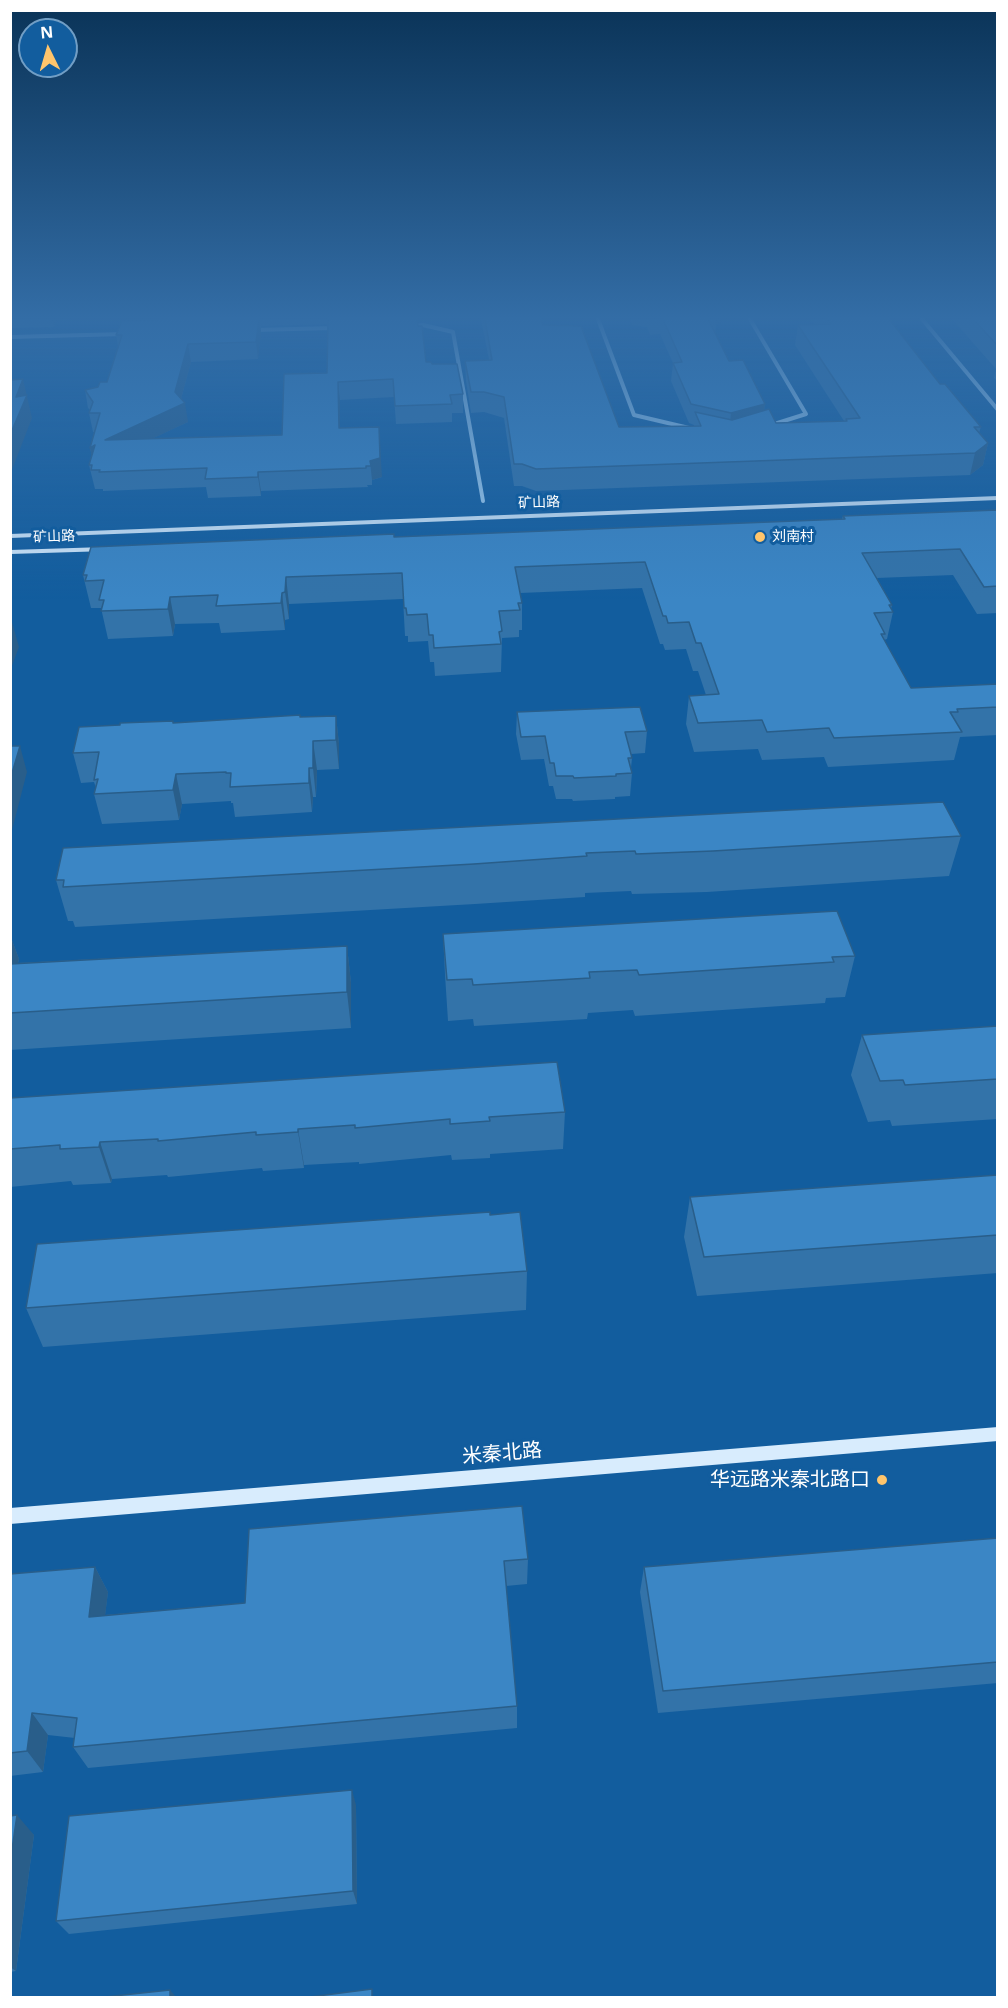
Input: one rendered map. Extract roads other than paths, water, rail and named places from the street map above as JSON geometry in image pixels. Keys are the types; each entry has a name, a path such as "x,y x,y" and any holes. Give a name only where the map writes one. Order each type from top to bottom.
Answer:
{"main road":[{"name":"矿山路","path":"10,536 998,498"},
{"name":"矿山路","path":"10,552 118,548"},
{"name":"米秦北路","path":"10,1516 998,1434"}],"street":[{"path":"467,413 483,501"},
{"path":"633,413 634,415 697,430"},
{"path":"762,427 805,413"}],"place":[{"name":"刘南村","path":"760,537"},
{"name":"华远路米秦北路口","path":"882,1480"}]}
